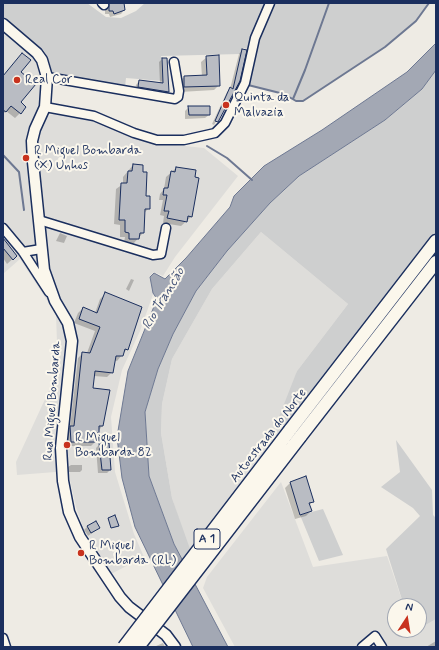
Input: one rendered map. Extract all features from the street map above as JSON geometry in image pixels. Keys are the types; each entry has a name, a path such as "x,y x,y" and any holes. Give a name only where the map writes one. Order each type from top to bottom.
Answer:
{"highway":[{"name":"Autoestrada do Norte","path":"138,647 436,241"},
{"name":"Autoestrada do Norte","path":"124,647 295,434 436,262"}],"main road":[{"name":"Rua Miguel Bombarda","path":"3,24 37,53 42,60 47,77 45,107 35,129 32,141 44,270 55,301 68,323 72,341 61,448 64,491 71,517 88,552 120,597 129,607 166,635 175,647"}],"street":[{"path":"45,107 94,116 134,133 157,140 184,140 214,133 225,123 245,83 255,38 270,3"},
{"path":"47,77 175,99 178,97 178,91 174,62"},
{"path":"39,220 153,255 161,254 166,228"},
{"path":"3,228 23,252 55,301"},
{"path":"23,252 41,249"},
{"path":"362,647 375,636 382,647"},
{"path":"3,638 6,647"}],"shaded area":[{"path":"3,3 87,3 106,17 121,18 136,11 145,3 266,3 256,23 248,49 242,48 240,54 161,56 162,81 126,78 125,87 52,73 49,61 44,51 3,20"},
{"path":"274,3 429,3 416,21 385,47 303,101 296,101 284,94 248,85 254,52"},
{"path":"3,30 34,58 42,79 41,96 48,116 53,114 85,118 146,142 204,148 238,176 175,257 163,276 154,272 150,276 154,290 140,331 122,370 111,417 115,472 134,534 144,557 111,574 83,527 76,507 68,471 17,475 16,462 58,371 56,314 20,259 3,274"},
{"path":"436,70 436,231 286,426 277,422 297,371 348,304 261,232 212,289 172,359 162,404 161,433 172,498 190,549 182,560 174,544 149,476 145,412 158,369 173,334 196,291 227,251 270,203 299,176 385,120 422,89"},
{"path":"261,232 348,304 297,371 286,426 189,551 172,498 161,433 162,404 172,359 212,289"},
{"path":"396,440 432,490 433,515 436,518 436,619 427,624 427,598 401,598 386,549 420,516 413,508 381,487 400,472"},
{"path":"281,482 313,567 387,556 401,598 387,598 387,638 427,638 427,624 436,619 436,647 235,647 203,588 207,577"},
{"path":"323,509 343,555 319,561 300,515"}],"water":[{"name":"Rio Trancão","path":"436,43 436,70 422,89 385,120 299,176 270,203 227,251 196,291 173,334 158,369 145,412 149,476 174,544 228,647 193,647 135,527 122,478 117,437 128,371 157,299 153,293 150,277 154,273 165,279 186,258 230,207 234,196 264,166 322,130 407,72"}],"building":[{"path":"109,3 124,3 125,10 114,14 113,11 109,11"},
{"path":"242,49 247,50 240,81 218,122 215,121 230,87 233,89"},
{"name":"Real Cor","path":"22,53 31,60 21,72 36,84 21,102 26,107 21,114 11,106 6,112 3,110 3,76"},
{"path":"219,55 220,86 184,87 184,76 207,75 206,56"},
{"path":"162,58 167,58 169,92 138,87 139,80 163,83"},
{"path":"188,106 210,106 210,115 189,115"},
{"path":"133,164 143,165 143,172 147,172 146,196 150,196 150,209 145,209 144,233 140,233 139,239 129,239 129,233 125,232 125,220 119,220 121,183 127,183 128,171 132,171"},
{"path":"176,167 196,170 195,177 199,178 192,217 188,216 187,222 167,218 169,211 164,211 167,195 163,195 164,188 168,188 171,171 175,172"},
{"path":"3,238 17,256 13,260 3,248"},
{"path":"105,292 142,307 128,350 125,349 123,356 116,356 113,373 95,371 93,388 110,390 103,426 99,426 99,433 97,433 97,442 71,442 70,426 74,426 82,352 90,353 100,327 79,319 83,307 97,313"},
{"path":"99,443 109,443 111,470 102,470"},
{"path":"306,476 314,502 309,503 312,511 300,515 290,482"},
{"path":"115,515 119,526 111,528 108,518"},
{"path":"96,521 100,528 91,533 87,526"}],"waterway":[{"path":"293,99 329,3"},
{"path":"248,85 284,94 296,101 303,101 385,47 416,21 429,3"},
{"path":"207,146 227,158 252,180"},
{"path":"3,155 19,172 24,210"}],"place":[{"name":"Real Cor","path":"17,80"},
{"name":"Quinta da Malvazia","path":"226,105"},
{"name":"R Miguel Bombarda (X) Unhos","path":"26,158"},
{"name":"R Miguel Bombarda 82","path":"67,445"},
{"name":"R Miguel Bombarda (RL)","path":"81,553"}]}
